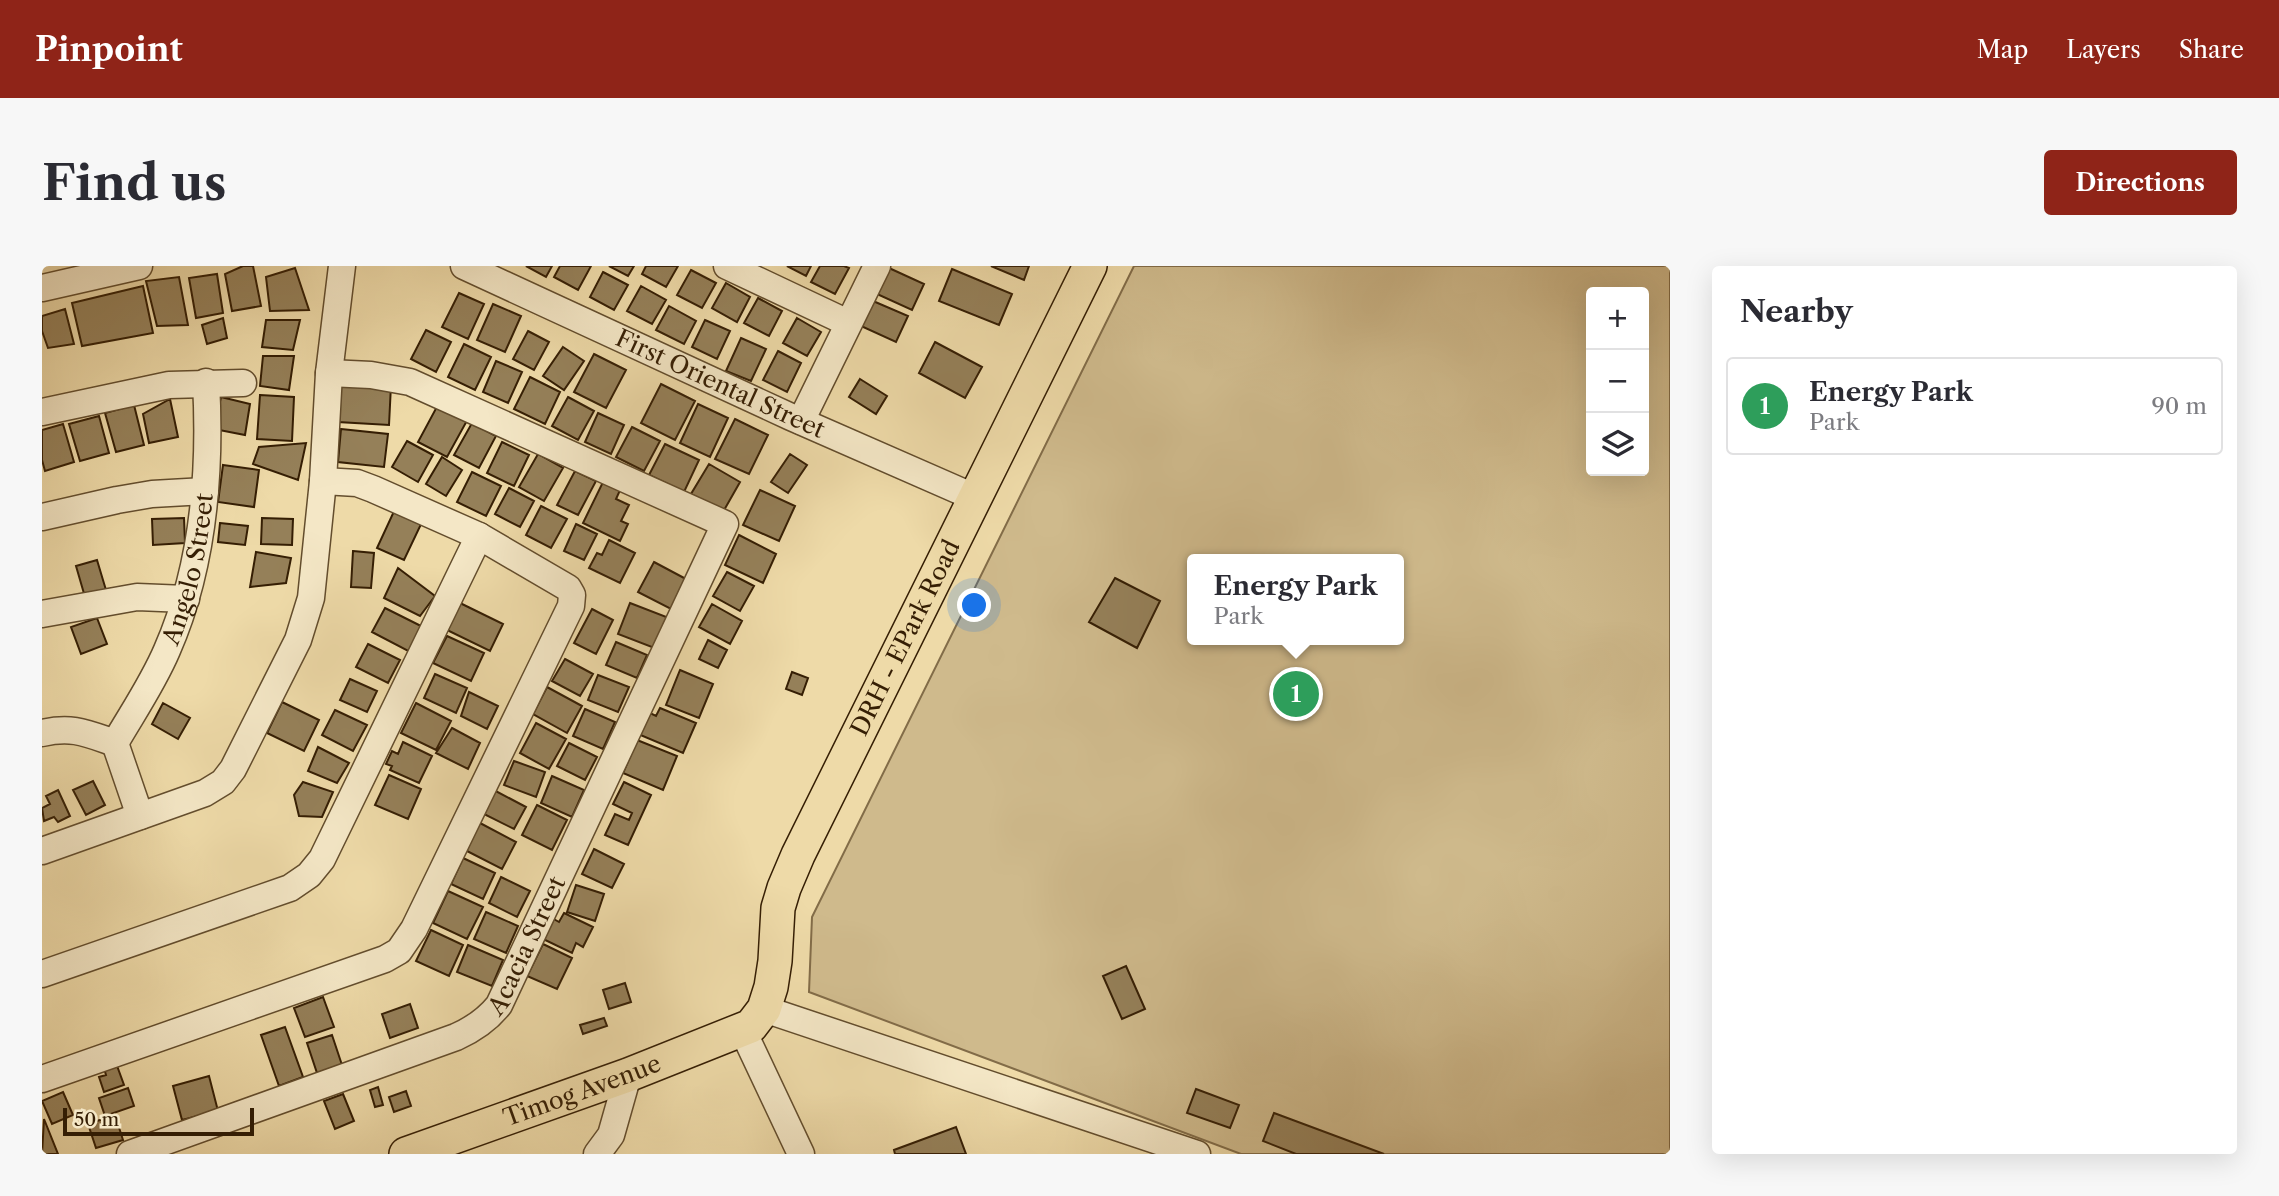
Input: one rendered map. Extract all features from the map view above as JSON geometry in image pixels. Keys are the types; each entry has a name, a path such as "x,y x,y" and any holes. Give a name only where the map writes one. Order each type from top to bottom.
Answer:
{"main road":[{"name":"DRH - EPark Road","path":"755,1020 771,987 778,908 784,888 1090,266"},
{"name":"Timog Avenue","path":"406,1154 628,1075 755,1020"}],"street":[{"path":"42,288 139,266"},
{"path":"42,851 205,793 223,782 233,769 298,640 312,598 323,481 329,373 342,266"},
{"name":"First Oriental Street","path":"464,266 976,498"},
{"path":"801,421 877,266"},
{"path":"743,269 849,323"},
{"name":"Acacia Street","path":"130,1154 456,1037 489,1018 499,1005 724,524 410,382 371,375 329,373"},
{"name":"Angelo Street","path":"114,743 153,680 168,648 196,562 205,492 208,410 206,382"},
{"path":"42,412 169,385 243,383"},
{"path":"42,1079 385,959 398,951 414,929 571,606 572,595 568,588 479,536 357,483 323,481"},
{"path":"42,517 140,496 205,492"},
{"path":"42,974 290,888 309,875 322,859 479,536"},
{"path":"42,614 137,597 186,599"},
{"path":"42,733 62,729 80,730 114,743 140,816"},
{"path":"755,1020 801,1154"},
{"path":"755,1020 1197,1154"},
{"path":"597,1154 611,1135 628,1075"}],"shaded area":[{"path":"1134,266 1670,266 1670,1154 1241,1154 809,992 812,917"}],"building":[{"path":"243,266 253,266 261,306 232,311 225,274"},
{"path":"526,266 552,266 546,277"},
{"path":"560,266 591,266 578,290 554,277"},
{"path":"609,266 634,266 628,276"},
{"path":"646,266 678,266 666,287 642,274"},
{"path":"787,266 811,266 806,276"},
{"path":"820,266 849,268 835,294 811,282"},
{"path":"991,266 1029,266 1024,280"},
{"path":"295,268 309,310 270,311 266,277"},
{"path":"889,268 924,284 912,310 877,294"},
{"path":"952,269 1012,294 999,325 939,301"},
{"path":"691,270 716,283 702,308 677,295"},
{"path":"603,272 628,285 614,310 590,297"},
{"path":"217,274 223,313 196,318 189,278"},
{"path":"179,277 188,325 157,326 146,281"},
{"path":"726,283 750,297 737,322 712,308"},
{"path":"143,286 153,333 82,346 72,303"},
{"path":"641,286 666,300 652,324 627,311"},
{"path":"459,293 484,304 468,339 442,327"},
{"path":"758,298 782,311 769,336 744,323"},
{"path":"873,301 908,316 896,342 861,326"},
{"path":"493,304 521,316 505,352 477,340"},
{"path":"669,306 696,321 684,344 656,330"},
{"path":"65,309 74,344 48,348 42,331 42,316"},
{"path":"223,318 227,338 207,344 202,325"},
{"path":"797,318 821,332 807,356 783,343"},
{"path":"266,320 300,320 293,350 262,347"},
{"path":"705,320 730,331 717,359 692,347"},
{"path":"426,330 451,342 436,372 411,359"},
{"path":"528,331 549,342 534,370 513,359"},
{"path":"741,338 766,349 751,381 726,371"},
{"path":"935,342 982,367 965,398 919,373"},
{"path":"464,344 491,357 475,390 448,377"},
{"path":"563,347 584,361 564,390 543,376"},
{"path":"778,351 801,363 787,392 763,380"},
{"path":"594,354 626,370 606,408 574,392"},
{"path":"263,356 294,356 289,390 260,386"},
{"path":"496,361 522,372 508,403 483,392"},
{"path":"530,377 560,392 545,424 514,409"},
{"path":"860,379 887,396 876,414 849,397"},
{"path":"341,381 391,385 389,425 338,422"},
{"path":"661,384 695,401 675,440 641,423"},
{"path":"260,395 294,397 292,441 257,439"},
{"path":"221,397 250,404 245,435 214,429"},
{"path":"568,397 594,411 578,440 552,426"},
{"path":"170,399 178,437 149,443 143,414"},
{"path":"440,401 469,417 447,457 418,442"},
{"path":"698,404 728,418 710,457 680,443"},
{"path":"134,405 144,445 116,452 105,413"},
{"path":"598,413 624,425 611,454 585,442"},
{"path":"99,416 109,453 80,461 69,424"},
{"path":"735,419 768,435 749,474 715,459"},
{"path":"472,423 496,436 479,468 454,455"},
{"path":"63,424 74,462 45,471 42,460 42,430"},
{"path":"632,427 660,441 644,471 616,457"},
{"path":"341,429 388,434 384,467 338,462"},
{"path":"407,441 433,455 418,482 392,467"},
{"path":"502,442 529,455 514,486 487,473"},
{"path":"306,443 298,480 253,464 259,447"},
{"path":"665,444 699,460 684,492 649,475"},
{"path":"538,454 563,468 544,501 519,487"},
{"path":"790,454 807,465 788,493 771,482"},
{"path":"442,457 462,470 446,496 426,484"},
{"path":"709,464 740,482 723,512 691,494"},
{"path":"223,465 259,470 254,507 218,502"},
{"path":"575,471 596,481 578,515 557,505"},
{"path":"472,472 501,486 486,516 457,502"},
{"path":"604,480 621,488 616,499 629,505 621,521 628,524 620,541 583,523"},
{"path":"509,488 534,501 520,527 495,514"},
{"path":"760,490 795,506 779,541 743,525"},
{"path":"541,506 567,519 551,548 526,535"},
{"path":"396,507 423,520 404,560 377,548"},
{"path":"184,518 185,543 153,545 152,519"},
{"path":"262,518 293,519 292,545 261,544"},
{"path":"220,523 248,526 245,545 218,542"},
{"path":"576,524 597,534 584,560 564,551"},
{"path":"739,535 776,554 763,583 725,565"},
{"path":"609,540 635,553 620,583 589,568 597,553 602,555"},
{"path":"353,551 374,553 371,588 351,587"},
{"path":"256,552 291,558 286,583 250,587"},
{"path":"97,560 106,590 85,597 76,566"},
{"path":"654,562 686,579 671,609 638,592"},
{"path":"398,568 435,596 420,616 384,598"},
{"path":"727,572 754,586 740,611 713,596"},
{"path":"1115,578 1160,601 1137,648 1089,622"},
{"path":"460,603 503,624 490,651 447,630"},
{"path":"630,603 669,618 657,649 618,634"},
{"path":"712,604 742,621 730,644 699,627"},
{"path":"385,608 425,628 412,653 372,632"},
{"path":"592,609 613,620 596,654 574,643"},
{"path":"97,618 107,644 81,654 71,627"},
{"path":"447,636 484,653 471,681 433,663"},
{"path":"708,640 727,650 718,668 699,659"},
{"path":"616,642 647,655 637,678 606,665"},
{"path":"368,644 400,660 388,683 356,667"},
{"path":"565,659 593,674 580,696 552,681"},
{"path":"680,670 713,684 699,718 666,705"},
{"path":"792,672 808,678 802,695 786,689"},
{"path":"435,674 467,688 456,713 424,698"},
{"path":"598,675 629,687 618,712 588,700"},
{"path":"350,679 377,691 367,712 340,700"},
{"path":"547,687 582,706 567,733 533,714"},
{"path":"469,692 498,706 487,729 461,716"},
{"path":"282,702 319,720 304,751 267,733"},
{"path":"163,703 190,718 178,739 152,724"},
{"path":"416,703 451,721 436,750 401,733"},
{"path":"660,708 696,723 683,753 638,734 648,712 656,716"},
{"path":"585,709 615,722 603,749 573,736"},
{"path":"335,710 367,725 353,751 322,735"},
{"path":"536,723 566,739 549,769 520,753"},
{"path":"452,728 480,743 468,769 436,753"},
{"path":"637,740 677,756 663,790 623,773"},
{"path":"403,742 432,756 419,783 390,770 392,766 386,764 392,751 398,754"},
{"path":"569,743 597,757 585,780 557,766"},
{"path":"318,747 349,763 337,783 308,771"},
{"path":"514,761 545,772 536,797 504,785"},
{"path":"389,775 421,789 408,819 375,805"},
{"path":"552,776 584,790 572,817 541,803"},
{"path":"93,781 105,805 86,815 73,790"},
{"path":"303,782 333,792 322,817 299,816 294,795"},
{"path":"624,782 651,795 628,845 605,835 615,814 629,820 632,813 613,804"},
{"path":"490,788 526,807 514,829 478,811"},
{"path":"58,790 70,816 58,822 54,817 44,821 42,808 50,804 46,796"},
{"path":"537,805 567,820 552,850 522,835"},
{"path":"480,823 516,842 502,869 465,850"},
{"path":"594,849 624,864 612,888 582,874"},
{"path":"463,858 495,873 483,899 451,884"},
{"path":"501,877 530,891 517,917 489,903"},
{"path":"576,885 604,894 595,921 567,912"},
{"path":"448,891 483,907 467,939 433,923"},
{"path":"486,912 518,926 506,953 474,939"},
{"path":"564,913 593,927 583,947 576,943 572,953 541,938 552,918 559,922"},
{"path":"431,930 463,945 449,976 416,961"},
{"path":"543,944 572,958 557,989 527,976"},
{"path":"468,945 503,960 492,986 457,972"},
{"path":"1126,966 1145,1009 1122,1019 1103,976"},
{"path":"625,983 631,1002 609,1009 603,990"},
{"path":"323,997 334,1027 305,1037 294,1008"},
{"path":"410,1004 418,1028 390,1038 382,1014"},
{"path":"604,1018 607,1026 583,1034 580,1025"},
{"path":"285,1027 303,1077 279,1086 261,1035"},
{"path":"332,1035 342,1065 317,1073 307,1043"},
{"path":"116,1063 124,1085 104,1092 99,1077 106,1075 104,1068"},
{"path":"209,1076 218,1111 182,1120 173,1086"},
{"path":"378,1087 383,1105 375,1107 370,1090"},
{"path":"128,1088 134,1106 105,1116 99,1098"},
{"path":"1196,1089 1239,1105 1230,1128 1187,1113"},
{"path":"406,1091 411,1106 394,1112 389,1097"},
{"path":"63,1092 73,1115 52,1124 42,1101"},
{"path":"343,1094 354,1121 335,1129 324,1101"},
{"path":"1274,1113 1384,1154 1296,1154 1263,1141"},
{"path":"115,1115 123,1140 96,1148 88,1124"},
{"path":"44,1119 58,1154 42,1154"},
{"path":"956,1127 966,1154 895,1154 894,1150"}],"place":[{"name":"Energy Park","path":"1296,694"}]}
